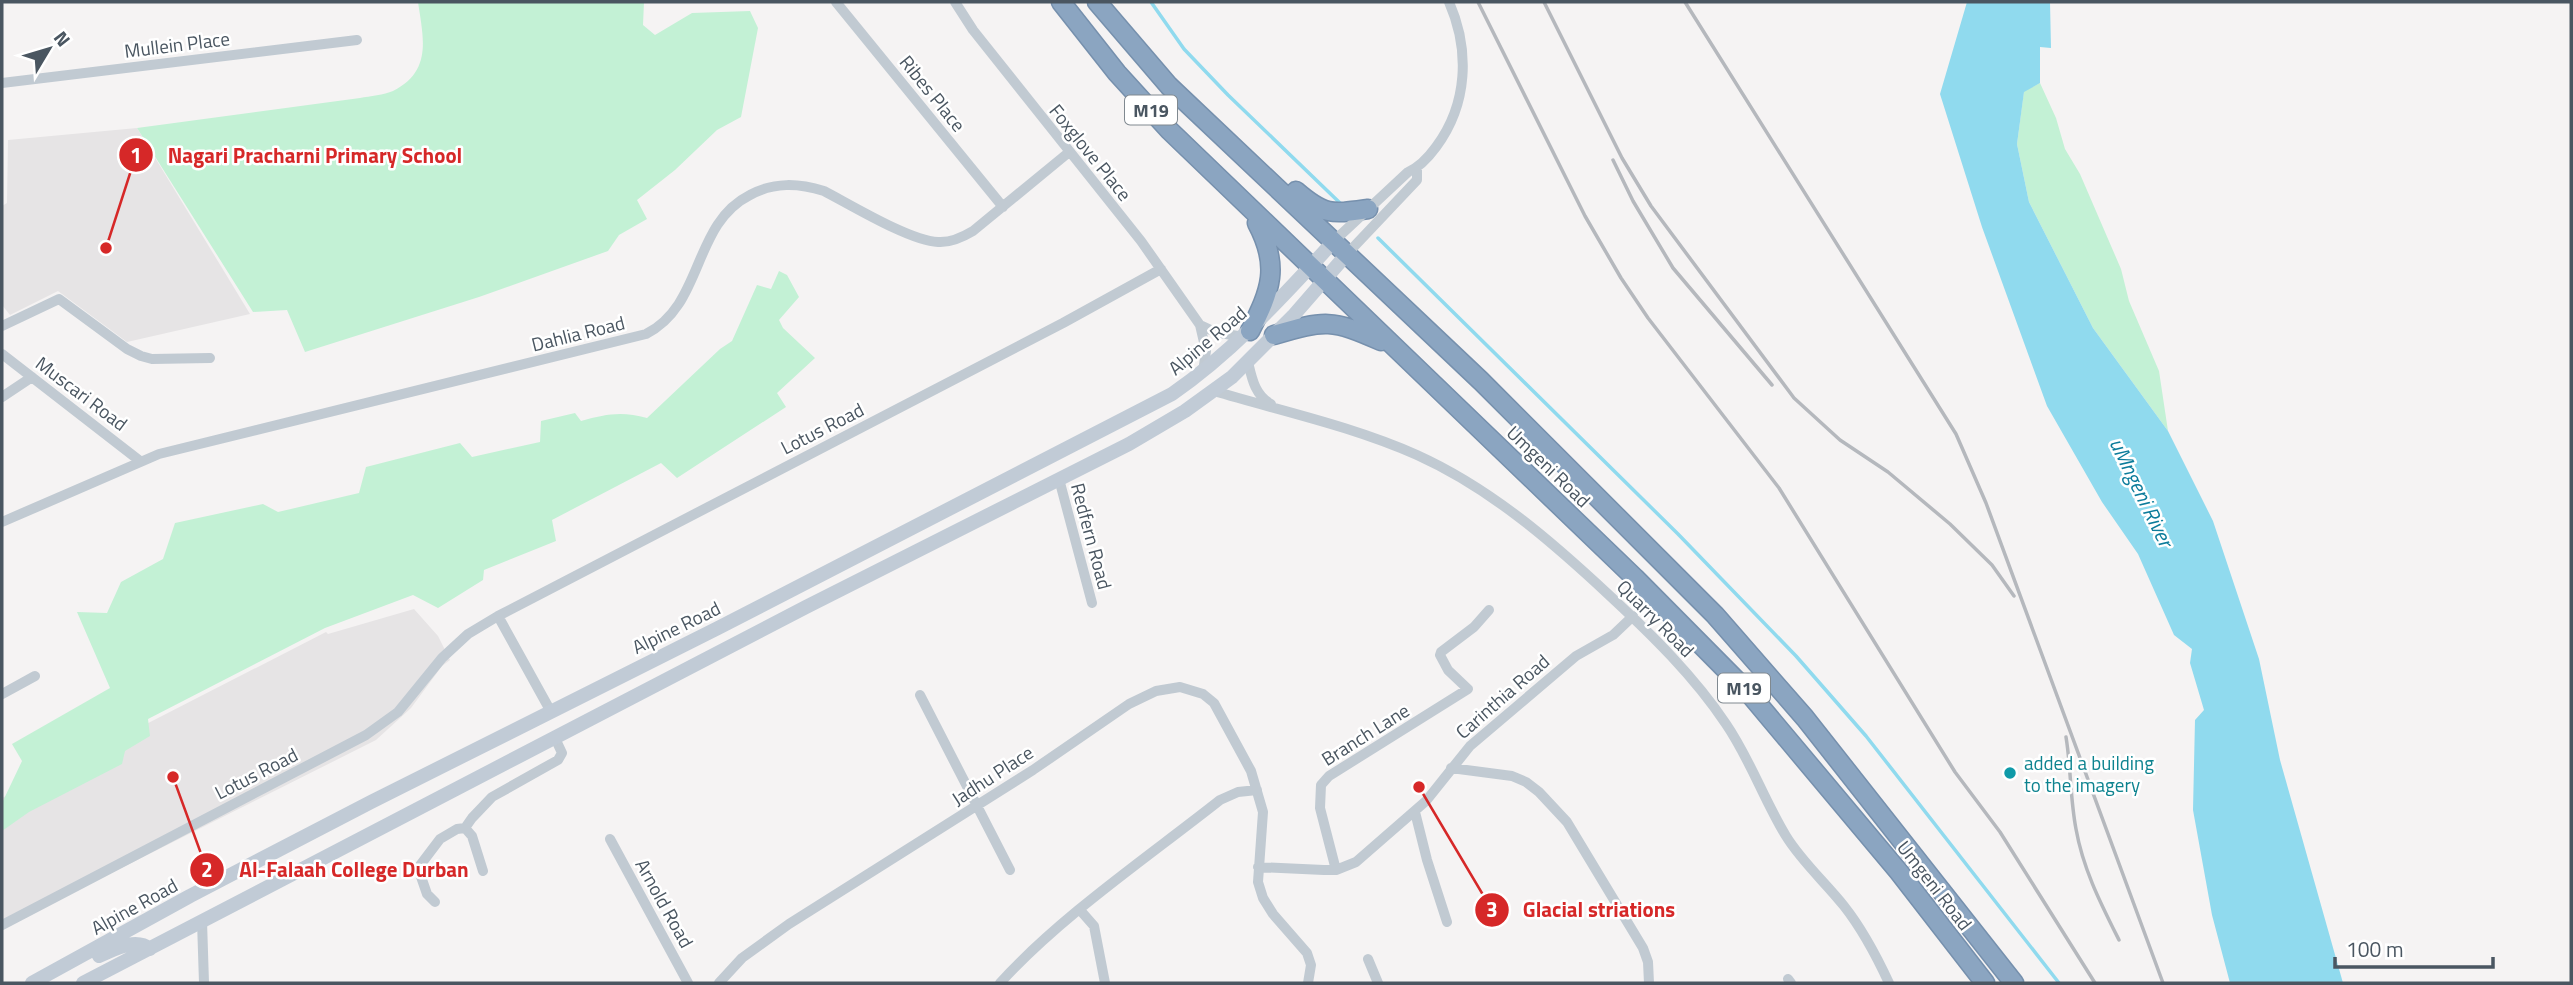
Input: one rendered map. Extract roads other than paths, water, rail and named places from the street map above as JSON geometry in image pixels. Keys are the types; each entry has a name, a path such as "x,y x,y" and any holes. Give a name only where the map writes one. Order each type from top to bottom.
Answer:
{"highway":[{"name":"Umgeni Road","path":"1061,2 1117,73 1169,130 1635,578 1748,692 1899,872 1985,983"},
{"name":"Umgeni Road","path":"1097,2 1169,86 1481,381 1714,615 1805,718 2014,983"},
{"path":"1169,86 1314,206 1332,213 1368,209"},
{"path":"1247,334 1268,292 1271,275 1267,242 1250,210"},
{"path":"1274,335 1329,323 1353,328 1394,346"}],"main road":[{"name":"Alpine Road","path":"32,983 190,896 418,778 1172,394 1203,373 1247,334 1334,241"},
{"name":"Alpine Road","path":"83,983 806,607 1129,444 1214,391 1248,362 1347,254"},
{"path":"766,603 798,596 806,607"},
{"path":"418,778 427,793 473,780"},
{"path":"49,975 129,945 141,944 150,949"}],"street":[{"name":"Ribes Place","path":"836,2 1003,207"},
{"name":"Foxglove Place","path":"955,2 973,30 1068,153 1127,224 1200,325 1206,351 1203,373"},
{"path":"1347,254 1417,180 1418,169 1449,128 1462,92 1463,71 1460,37 1449,2"},
{"name":"Mullein Place","path":"2,83 357,40"},
{"name":"Dahlia Road","path":"2,522 140,461 170,451 646,334 658,328 677,308 715,226 724,214 744,198 771,187 796,185 824,191 917,238 940,242 967,235 1068,153"},
{"path":"1334,241 1408,172 1418,169"},
{"name":"Lotus Road","path":"2,925 366,735 398,712 461,640 498,615 1161,270"},
{"path":"2,326 59,299 127,349 141,356 152,359 210,358"},
{"path":"1200,325 1215,332 1247,334"},
{"name":"Muscari Road","path":"2,354 140,461"},
{"name":"Quarry Road","path":"1248,362 1254,384 1262,398 1281,409"},
{"path":"2,397 32,377"},
{"name":"Quarry Road","path":"1214,391 1388,443 1466,480 1517,514 1633,616 1688,675 1720,715 1790,843 1844,906 1867,938 1889,983"},
{"name":"Redfern Road","path":"1059,479 1092,603"},
{"name":"Branch Lane","path":"1336,870 1320,808 1320,790 1324,781 1468,689 1446,668 1440,655 1474,627 1489,610"},
{"path":"498,615 550,710"},
{"name":"Carinthia Road","path":"1258,867 1336,870 1367,854 1415,812 1464,751 1576,656 1622,628 1633,616"},
{"path":"2,694 35,676"},
{"name":"Jadhu Place","path":"719,983 742,958 789,924 1075,743 1129,704 1168,688 1194,690 1214,703 1251,771 1263,812 1258,883 1273,914 1307,953 1311,965 1308,983"},
{"path":"920,695 1010,870"},
{"path":"435,902 427,894 419,863 440,839 457,829 465,828 492,797 519,780 554,765 562,753 555,738"},
{"path":"1451,768 1520,778 1539,792 1561,815 1643,947 1647,956 1649,983"},
{"path":"1000,983 1080,910 1220,800 1238,792 1257,790"},
{"path":"1415,812 1447,922"},
{"path":"465,828 472,836 483,872"},
{"name":"Arnold Road","path":"610,839 688,983"},
{"path":"1080,910 1094,926 1105,983"},
{"path":"202,921 204,983"},
{"path":"1368,959 1378,983"}],"water":[{"name":"uMngeni River","path":"1967,2 2050,2 2051,48 2040,47 2040,83 2024,92 2017,144 2029,202 2093,328 2168,431 2213,521 2259,659 2280,760 2343,983 2230,983 2212,915 2193,810 2195,720 2204,710 2190,663 2192,649 2174,635 2138,554 2102,502 2047,406 1982,227 1940,94"}],"waterway":[{"path":"1151,2 1184,49 1340,203"},
{"path":"1378,238 1678,534 1796,656 1866,736 2059,983"}],"railway":[{"path":"1478,2 1585,216 1621,278 1648,318 1779,488 1955,772 2000,832 2095,983"},
{"path":"1544,2 1622,158 1651,206 1794,398 1840,440 1888,472 1950,524 1992,565 2014,596"},
{"path":"1685,2 1956,434 1986,503 2163,983"},
{"path":"1613,160 1633,201 1673,268 1772,385"},
{"path":"2066,737 2079,844 2093,886 2119,940"}],"place":[{"name":"Nagari Pracharni Primary School","path":"106,248"},
{"name":"added a building to the imagery","path":"2010,773"},
{"name":"Al-Falaah College Durban","path":"173,777"},
{"name":"Glacial striations","path":"1419,787"}]}
